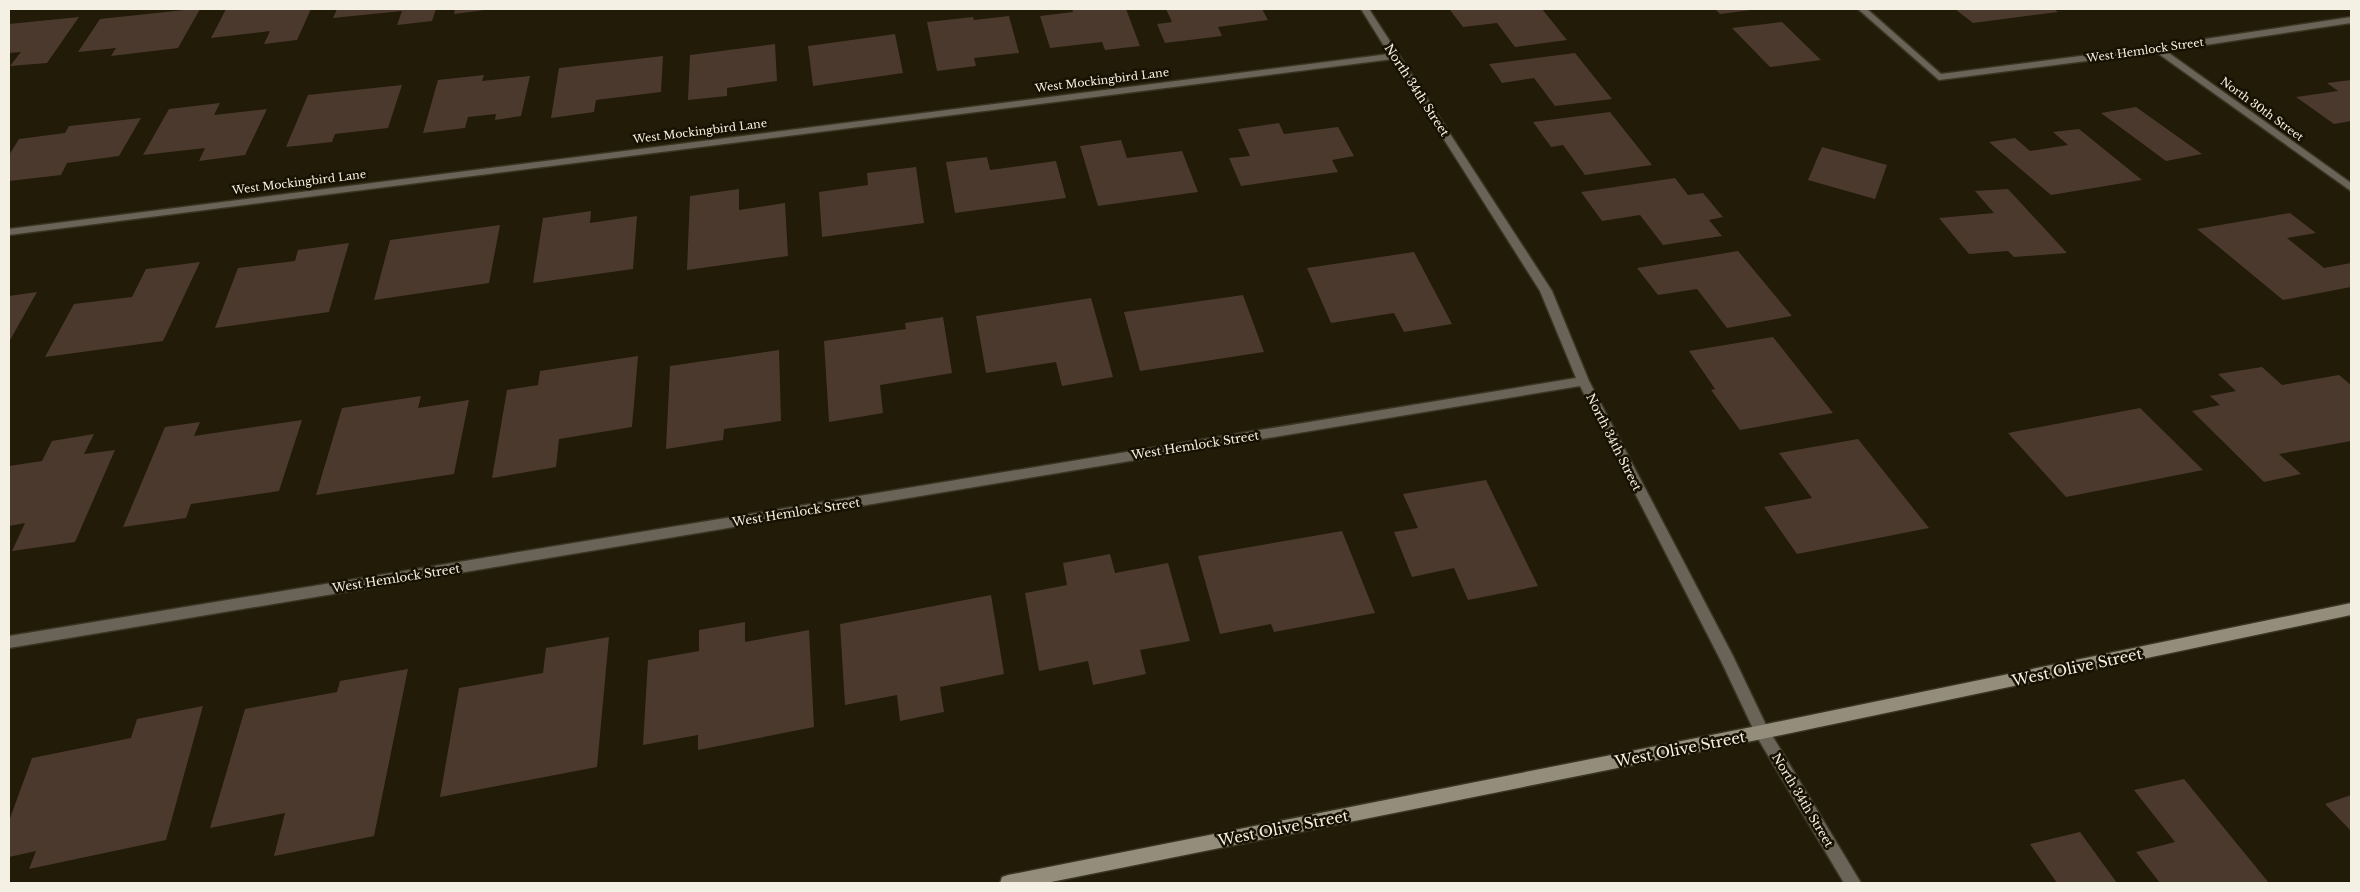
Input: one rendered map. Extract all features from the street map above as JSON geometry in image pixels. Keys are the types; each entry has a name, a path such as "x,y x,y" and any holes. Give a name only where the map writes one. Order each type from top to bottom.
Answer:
{"main road":[{"name":"West Olive Street","path":"1008,883 1762,732 2351,609"}],"street":[{"name":"North 34th Street","path":"1365,9 1546,291 1583,381 1728,660 1762,732 1853,883"},
{"name":"West Hemlock Street","path":"1862,9 1939,77 2158,49 2351,20"},
{"name":"North 30th Street","path":"2158,49 2351,188"},
{"name":"West Mockingbird Lane","path":"9,232 1395,56"},
{"name":"West Hemlock Street","path":"9,642 1583,381"}],"building":[{"path":"200,9 178,48 111,56 116,48 78,52 100,19"},
{"path":"226,9 311,9 297,40 264,44 270,31 211,38"},
{"path":"337,9 436,9 432,21 397,25 402,11 333,18"},
{"path":"455,9 485,9 485,10 454,14"},
{"path":"1072,9 1126,9 1140,46 1105,50 1102,42 1050,48 1040,16 1073,12"},
{"path":"1166,9 1262,9 1268,20 1218,27 1222,36 1165,43 1157,24 1172,22"},
{"path":"1542,9 1567,40 1515,47 1497,23 1463,27 1450,10"},
{"path":"1715,9 1751,9 1751,10 1720,14"},
{"path":"1955,9 2054,9 2058,12 1973,23"},
{"path":"1009,16 1019,53 974,58 976,66 937,71 927,22 973,17 974,20"},
{"path":"79,17 47,63 10,66 21,52 9,53 9,24"},
{"path":"1782,22 1821,60 1770,67 1732,28"},
{"path":"895,34 903,73 813,86 808,46"},
{"path":"775,44 777,81 727,88 727,96 688,100 690,55"},
{"path":"1575,53 1612,99 1555,106 1534,78 1502,83 1489,64"},
{"path":"663,56 661,92 596,100 594,112 551,118 559,68"},
{"path":"484,75 482,81 530,76 521,116 495,120 496,114 468,117 465,128 423,133 438,80"},
{"path":"2351,80 2351,121 2334,124 2296,97 2338,91 2327,83"},
{"path":"402,85 388,128 335,134 332,142 286,147 308,95"},
{"path":"220,103 214,115 267,109 245,155 199,161 205,148 143,155 169,109"},
{"path":"2136,107 2202,154 2166,161 2101,113"},
{"path":"1610,112 1652,165 1585,175 1563,145 1551,147 1533,122"},
{"path":"141,118 119,156 67,163 61,175 9,181 9,155 19,139 65,133 69,126"},
{"path":"1279,123 1284,134 1338,127 1354,156 1332,160 1338,172 1241,186 1229,158 1250,156 1238,129"},
{"path":"2079,129 2142,180 2051,195 1989,142 2015,138 2030,151 2068,145 2053,132"},
{"path":"1121,140 1127,158 1182,151 1198,192 1098,206 1080,146"},
{"path":"1822,147 1887,165 1875,199 1808,180"},
{"path":"987,157 990,170 1056,161 1066,198 955,213 946,162"},
{"path":"916,167 924,223 822,237 819,192 868,185 867,173"},
{"path":"1675,178 1688,195 1703,193 1723,217 1709,220 1722,236 1663,245 1640,215 1602,221 1581,192"},
{"path":"739,189 739,210 785,203 788,256 687,270 690,196"},
{"path":"2008,189 2067,253 2014,257 2008,251 1969,254 1939,218 1994,213 1975,191"},
{"path":"591,211 590,223 637,216 633,269 533,283 543,218"},
{"path":"2290,213 2316,233 2287,238 2324,268 2351,263 2351,287 2283,300 2197,229"},
{"path":"500,225 489,283 374,300 390,240"},
{"path":"349,243 329,312 215,328 238,268 295,261 298,250"},
{"path":"1738,251 1792,316 1727,328 1697,289 1658,295 1637,268"},
{"path":"1414,252 1452,324 1404,332 1394,313 1331,323 1307,268"},
{"path":"200,262 163,341 45,357 74,304 132,297 146,269"},
{"path":"37,292 9,342 9,296"},
{"path":"1243,295 1264,352 1140,371 1124,312"},
{"path":"1091,298 1113,377 1062,386 1056,362 986,373 976,316"},
{"path":"943,317 952,373 880,385 883,413 829,422 824,341 906,329 905,323"},
{"path":"1773,337 1833,413 1740,430 1711,390 1715,389 1689,351"},
{"path":"779,350 781,421 724,429 723,440 666,449 670,366"},
{"path":"638,356 632,427 559,439 556,467 492,478 507,390 538,385 540,371"},
{"path":"2262,367 2282,385 2339,375 2351,385 2351,441 2279,454 2301,474 2264,482 2192,411 2220,405 2210,396 2236,391 2218,374"},
{"path":"421,396 418,408 469,400 454,474 316,495 342,408"},
{"path":"2140,408 2203,470 2066,497 2008,433"},
{"path":"302,420 279,491 191,504 186,518 123,527 165,427 200,422 194,436"},
{"path":"94,434 84,454 115,450 75,542 12,551 25,523 9,526 9,466 42,461 52,441"},
{"path":"1858,439 1929,528 1797,554 1764,507 1812,498 1779,453"},
{"path":"1486,480 1538,586 1468,600 1454,568 1412,577 1394,532 1418,528 1403,494"},
{"path":"1342,531 1375,613 1274,632 1271,624 1220,634 1198,556"},
{"path":"1110,554 1115,573 1168,563 1190,641 1140,650 1146,674 1093,685 1088,661 1039,671 1025,593 1067,585 1063,563"},
{"path":"991,595 1004,674 940,687 944,712 900,721 897,695 845,705 840,624"},
{"path":"745,622 745,642 809,630 814,727 698,750 698,735 643,745 648,660 699,651 699,630"},
{"path":"609,637 597,767 440,797 459,688 543,673 546,648"},
{"path":"408,669 374,836 274,856 285,813 210,828 245,709 337,692 340,681"},
{"path":"203,706 166,840 29,869 36,851 9,857 9,821 32,758 131,738 137,719"},
{"path":"2184,779 2269,883 2160,883 2136,852 2175,842 2134,790"},
{"path":"2351,795 2351,831 2325,804"},
{"path":"2080,832 2117,883 2057,883 2030,844"}]}
